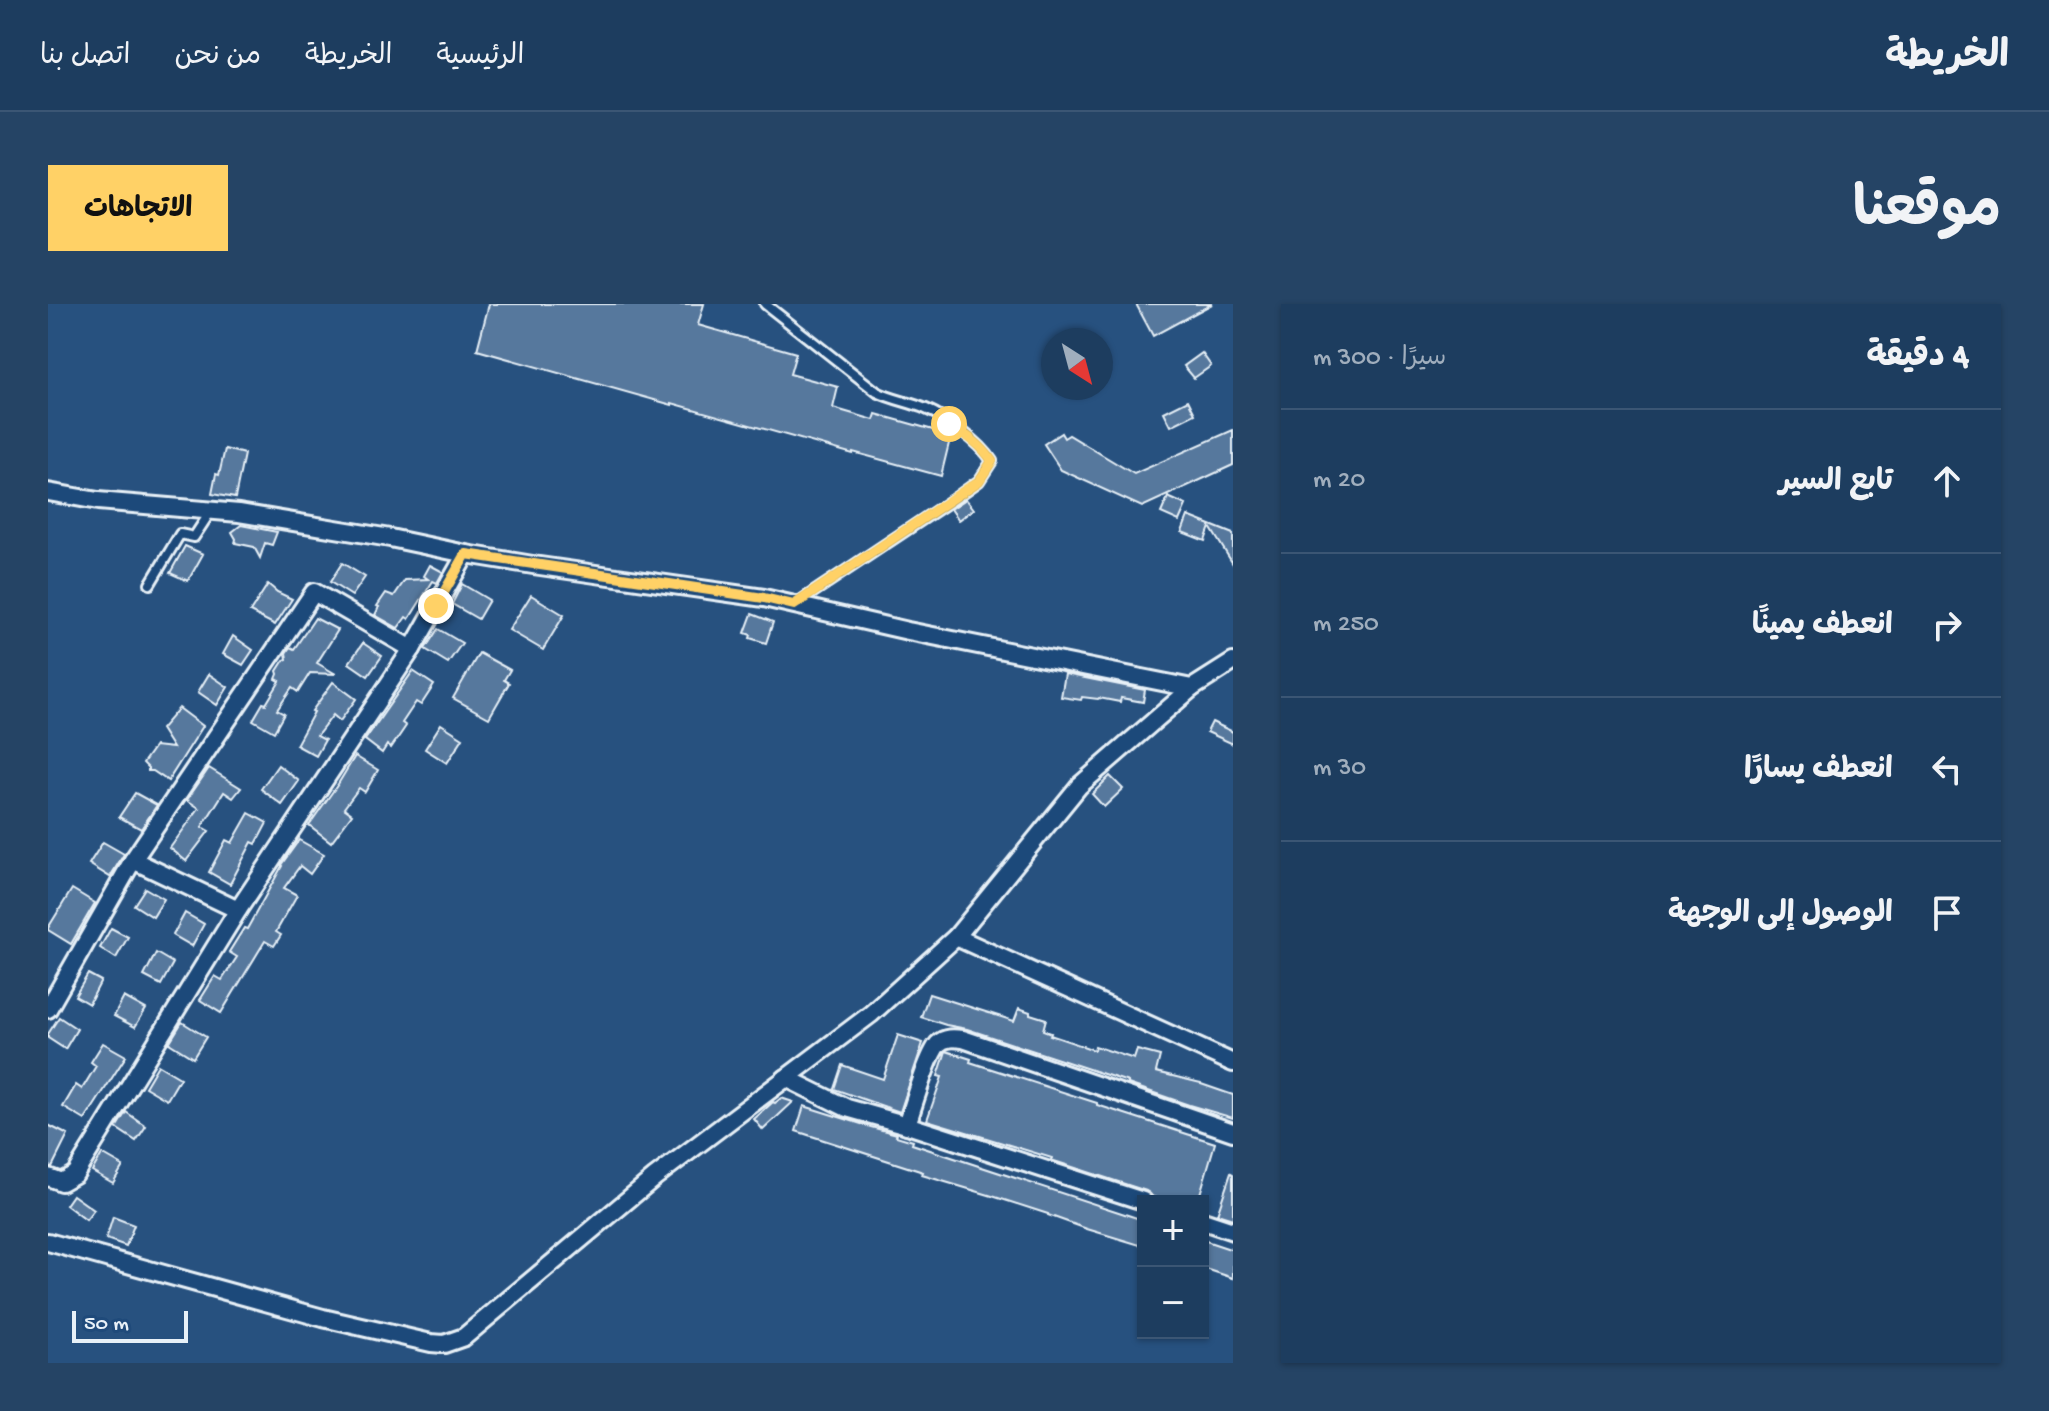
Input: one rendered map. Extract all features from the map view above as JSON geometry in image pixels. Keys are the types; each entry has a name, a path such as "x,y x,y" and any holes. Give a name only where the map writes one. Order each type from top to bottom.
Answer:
{"street":[{"path":"48,492 98,501 239,513 466,554 764,598 921,634 1192,688"},
{"path":"48,1177 61,1182 75,1174 238,910 412,649 466,554"},
{"path":"48,1009 133,860 314,592 412,649"},
{"path":"48,1242 323,1318 431,1343 454,1342 464,1337 655,1177 871,1014 956,937 1079,786 1192,688 1233,662"},
{"path":"133,860 238,910"},
{"path":"956,937 1233,1063"},
{"path":"907,1125 931,1055 947,1038 956,1038 1233,1132"},
{"path":"786,1078 847,1108 1137,1199"},
{"path":"1209,1223 1233,1231"}],"lane":[{"path":"765,304 877,392 928,410 971,437 992,461 979,481 794,605"},
{"path":"150,584 180,534 194,537 211,510"}],"building":[{"path":"489,304 704,304 698,325 796,353 790,374 838,387 833,408 874,420 876,414 951,435 941,476 477,350"},
{"path":"1136,304 1212,304 1153,336"},
{"path":"1202,353 1211,366 1194,378 1184,366"},
{"path":"1188,400 1195,414 1171,426 1164,412"},
{"path":"1233,430 1233,465 1142,507 1061,470 1044,444 1061,433 1064,438 1069,435 1134,474"},
{"path":"225,449 244,454 235,498 212,494"},
{"path":"1168,497 1186,505 1179,521 1161,513"},
{"path":"966,499 974,509 959,520 951,509"},
{"path":"1188,516 1233,534 1233,564 1210,527 1205,541 1182,532"},
{"path":"241,525 277,532 272,545 265,543 260,558 254,547 235,543 232,532"},
{"path":"185,546 203,554 188,581 170,573"},
{"path":"342,563 365,577 352,596 330,582"},
{"path":"430,565 443,572 437,583 433,581 409,619 406,617 398,628 375,615 386,593 394,596 405,580 428,579 424,576"},
{"path":"268,584 292,599 275,625 250,612"},
{"path":"462,584 489,600 478,619 452,604"},
{"path":"531,595 564,615 543,650 509,630"},
{"path":"752,614 773,622 766,643 745,633"},
{"path":"315,618 338,630 317,663 336,674 310,673 298,692 292,688 277,710 284,714 274,732 253,720 280,681 276,679 277,671 287,659 286,653 290,647 294,649"},
{"path":"438,629 462,643 448,663 425,649"},
{"path":"233,636 253,650 243,665 223,654"},
{"path":"363,643 382,656 368,676 349,663"},
{"path":"479,653 510,670 504,680 509,683 489,718 453,698"},
{"path":"413,671 434,685 421,705 416,702 402,723 406,726 391,748 387,745 382,753 365,740"},
{"path":"209,674 228,687 217,705 198,692"},
{"path":"1065,674 1145,690 1143,702 1121,698 1120,702 1061,697"},
{"path":"333,682 356,699 340,721 333,715 317,736 325,740 316,756 296,745 312,711"},
{"path":"179,708 203,726 168,781 148,771 143,763 155,746 173,748 161,729"},
{"path":"1212,722 1233,732 1233,744 1207,732"},
{"path":"441,724 463,738 447,763 425,749"},
{"path":"355,756 378,770 365,792 359,788 344,808 352,814 331,842 309,825"},
{"path":"278,765 299,781 282,805 261,789"},
{"path":"209,768 241,788 233,798 224,792 202,827 209,831 186,861 170,848 199,808 187,800"},
{"path":"1110,776 1123,789 1104,807 1092,794"},
{"path":"135,793 157,805 141,829 119,817"},
{"path":"249,813 267,823 256,844 252,842 230,884 209,872 226,840 232,843"},
{"path":"299,840 324,854 310,874 300,866 284,888 297,895 276,932 281,935 274,946 265,941 221,1013 200,1000 215,976 222,980 237,957 229,952 244,928 247,929 281,865"},
{"path":"103,842 124,854 110,877 89,864"},
{"path":"145,888 164,899 153,917 134,905"},
{"path":"72,889 95,903 71,944 48,928"},
{"path":"185,913 204,924 192,946 173,935"},
{"path":"111,928 128,937 116,958 100,948"},
{"path":"156,953 173,963 161,985 144,976"},
{"path":"88,974 101,981 89,1004 75,996"},
{"path":"929,994 1014,1021 1019,1008 1046,1019 1043,1030 1050,1035 1094,1050 1095,1046 1134,1059 1137,1050 1160,1056 1156,1072 1233,1095 1233,1118 967,1029 921,1017"},
{"path":"124,997 146,1009 135,1027 114,1016"},
{"path":"59,1017 77,1029 65,1049 48,1038"},
{"path":"182,1022 206,1037 193,1058 169,1043"},
{"path":"898,1035 923,1043 900,1112 834,1089 842,1065 883,1079"},
{"path":"103,1043 126,1056 85,1120 63,1107 76,1085 82,1089 96,1066 91,1062"},
{"path":"946,1051 971,1059 970,1062 1215,1143 1200,1195 1151,1195 1052,1158 927,1120 942,1077 938,1076"},
{"path":"158,1065 180,1078 167,1100 145,1087"},
{"path":"781,1098 793,1102 763,1130 754,1119"},
{"path":"804,1106 897,1134 913,1141 912,1144 1137,1218 1137,1244 922,1175 923,1172 796,1131"},
{"path":"126,1112 146,1126 136,1141 116,1128"},
{"path":"48,1125 68,1135 52,1167 48,1166"},
{"path":"102,1154 123,1166 113,1183 92,1171"},
{"path":"1233,1174 1233,1219 1217,1214"},
{"path":"73,1195 94,1210 86,1220 66,1205"},
{"path":"113,1217 134,1225 126,1246 106,1239"},
{"path":"1209,1242 1233,1250 1233,1278 1209,1270"}],"route":[{"path":"436,606 466,554 794,605 958,496 987,472 992,461 986,451 971,437 949,424"}]}
